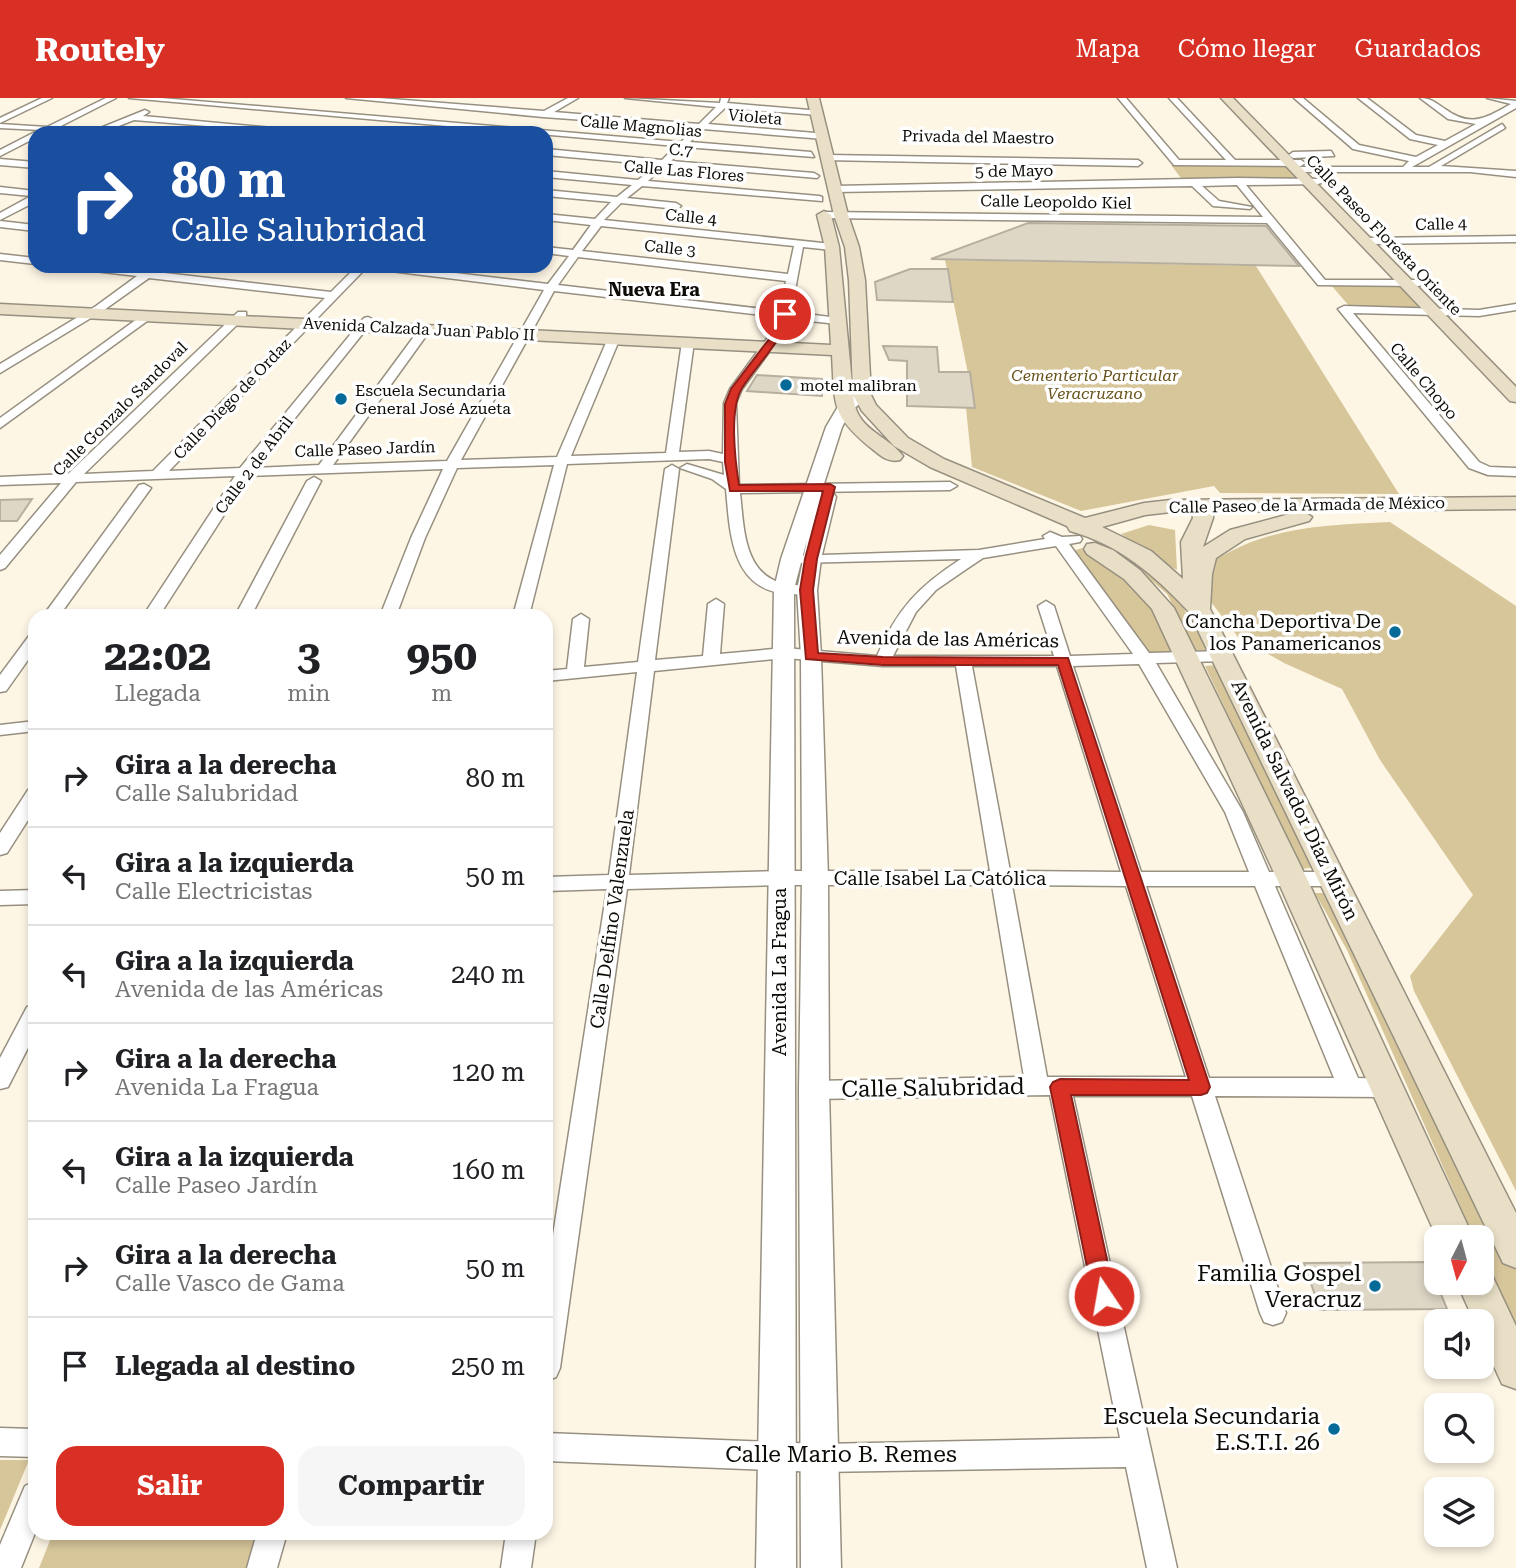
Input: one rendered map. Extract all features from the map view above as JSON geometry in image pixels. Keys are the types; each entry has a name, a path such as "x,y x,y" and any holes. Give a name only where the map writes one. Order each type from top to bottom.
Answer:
{"main road":[{"path":"797,98 808,135 814,176 832,247 839,347 857,409"},
{"name":"Calle Paseo Floresta Oriente","path":"1227,98 1242,107 1413,283 1516,397"},
{"path":"816,105 841,215 852,247 857,280 857,409"},
{"path":"834,267 840,269 847,279 857,280"},
{"name":"Avenida Calzada Juan Pablo II","path":"0,303 839,347"},
{"name":"Avenida Calzada Juan Pablo II","path":"0,309 95,310 148,316 238,317"},
{"name":"Calle Paseo Floresta Oriente","path":"1439,311 1516,384"},
{"name":"Avenida Calzada Juan Pablo II","path":"365,323 425,330 526,331 688,342 771,343"},
{"name":"Avenida Salvador Díaz Mirón","path":"857,409 904,463 1067,535 1143,556 1200,600 1224,656 1433,1088 1516,1251"},
{"name":"Avenida Salvador Díaz Mirón","path":"857,409 901,442 1108,556 1148,588 1163,608 1189,657 1450,1225"},
{"name":"Calle Paseo de la Armada de México","path":"1067,535 1202,512 1516,503"},
{"path":"1200,600 1194,580 1192,542 1202,512"},
{"name":"Calle Paseo de la Armada de México","path":"1202,512 1304,516 1516,513"},
{"path":"1200,600 1207,555 1255,528 1304,516"},
{"path":"1482,1295 1516,1370"}],"street":[{"path":"0,123 48,98"},
{"path":"54,126 112,98"},
{"name":"Calle Magnolias","path":"133,98 177,99 464,126"},
{"path":"196,126 250,98"},
{"name":"Violeta","path":"350,98 808,135 826,147"},
{"path":"453,98 659,112"},
{"path":"526,126 573,98"},
{"path":"629,98 724,102 801,111 816,105"},
{"path":"1122,98 1177,163 1233,163 1303,170 1516,175"},
{"path":"1173,98 1233,163"},
{"path":"1298,98 1356,147 1417,160"},
{"path":"1362,98 1413,137 1446,144"},
{"path":"1424,98 1451,117 1483,123"},
{"path":"1491,98 1516,104"},
{"path":"110,126 177,99"},
{"path":"342,125 376,99"},
{"path":"391,609 418,538 449,470 551,287 597,222 617,200 685,144 724,102"},
{"path":"1400,171 1516,104"},
{"path":"699,115 725,117"},
{"path":"132,117 247,126"},
{"path":"0,123 28,129"},
{"path":"1427,171 1507,123"},
{"name":"Calle Magnolias","path":"553,134 811,155"},
{"path":"1457,137 1478,141"},
{"path":"0,153 28,138"},
{"path":"17,144 28,145"},
{"path":"826,147 909,188 971,173 1040,174 1100,162 1138,163"},
{"name":"Privada del Maestro","path":"826,147 1129,153"},
{"name":"C.7","path":"553,153 814,176"},
{"path":"1303,170 1331,154"},
{"path":"0,162 28,164"},
{"path":"1100,162 1125,196"},
{"name":"5 de Mayo","path":"835,189 909,188 971,173 1040,174 1117,185 1237,181 1303,170"},
{"path":"971,173 984,197"},
{"path":"1040,174 1055,196"},
{"name":"Calle Las Flores","path":"553,175 640,183 821,207"},
{"path":"1237,181 1322,283 1413,283"},
{"path":"1194,183 1221,206 1259,207"},
{"name":"Calle Leopoldo Kiel","path":"821,207 841,215 909,188 991,212 1069,217 1270,220"},
{"path":"0,190 28,195"},
{"path":"553,194 676,206"},
{"path":"0,217 28,200"},
{"path":"1062,207 1069,217"},
{"path":"1132,207 1140,218"},
{"name":"Calle 4","path":"553,218 832,247"},
{"path":"0,224 28,227"},
{"name":"Calle 4","path":"1372,241 1516,239"},
{"path":"796,590 758,578 750,570 738,542 730,461 730,404 736,389 783,325 799,244"},
{"name":"Calle 3","path":"553,251 791,278"},
{"path":"0,257 28,260"},
{"path":"137,273 333,296"},
{"name":"Calle Diego de Ordaz","path":"158,474 356,273"},
{"path":"430,273 838,321"},
{"path":"0,369 95,310 146,274"},
{"path":"1439,311 1479,313 1516,307"},
{"name":"Calle Chopo","path":"1439,311 1344,309 1474,466 1483,471 1516,472"},
{"path":"0,424 148,316"},
{"name":"Calle Gonzalo Sandoval","path":"0,565 67,484 238,317"},
{"name":"Calle 2 de Abril","path":"156,609 241,478 365,323"},
{"path":"324,468 425,330"},
{"path":"523,609 559,466 614,338"},
{"name":"Calle Delfino Valenzuela","path":"553,1321 647,666 681,462 688,342"},
{"name":"Avenida La Fragua","path":"821,1568 814,1090 815,878 798,654 796,590 801,559 822,487 857,409"},
{"path":"681,462 716,446 732,434"},
{"name":"Calle Paseo Jardín","path":"0,492 158,474 314,481 449,470 681,462 720,466 730,461"},
{"path":"681,462 717,476 734,489 950,485"},
{"name":"Calle Paseo Jardín","path":"0,481 144,488 324,468 449,470"},
{"path":"247,609 314,481"},
{"path":"56,609 144,488"},
{"path":"801,559 979,554 1067,535 1145,659 1234,812 1350,1088"},
{"path":"883,661 898,625 914,601 931,586 979,554"},
{"path":"711,660 716,604"},
{"path":"1046,606 1273,1313"},
{"path":"575,673 581,619"},
{"path":"0,687 28,649"},
{"name":"Avenida La Fragua","path":"776,1568 780,878 798,654"},
{"name":"Avenida de las Américas","path":"553,675 798,654 883,661 1064,661 1224,656"},
{"path":"964,661 1001,878 1048,1087 1137,1452 1161,1568"},
{"path":"0,730 28,727"},
{"path":"0,848 28,805"},
{"name":"Calle Isabel La Católica","path":"553,884 780,878 1334,879"},
{"path":"0,898 28,897"},
{"path":"0,1080 28,1026"},
{"name":"Calle Salubridad","path":"814,1090 1048,1087 1387,1088"},
{"path":"0,1442 28,1443"},
{"name":"Calle Mario B. Remes","path":"553,1447 820,1458 1137,1452"},
{"path":"6,1568 28,1513"},
{"path":"262,1568 270,1540"},
{"path":"516,1568 520,1540"}],"green space":[{"path":"1171,165 1288,165 1300,179 1181,178"},
{"name":"Cementerio Particular Veracruzano","path":"945,260 1256,266 1399,494 1220,493 1214,486 1081,511 972,467 966,408 975,408"},
{"path":"1331,285 1402,286 1424,307 1350,307"},
{"path":"1390,522 1516,606 1516,1191 1414,991 1410,976 1473,895 1380,760 1342,689 1284,663 1238,637 1204,593 1212,562 1254,541 1320,526"},
{"path":"1149,525 1175,530 1177,570 1121,534"},
{"path":"1082,548 1126,573 1161,611 1176,654 1149,655 1070,552"},
{"path":"1122,555 1156,573 1183,607 1207,650 1196,650 1167,594"},
{"path":"1218,665 1316,867 1301,869 1205,666"},
{"path":"1315,893 1330,893 1516,1266 1516,1329 1494,1281 1494,1225 1469,1225 1347,950"},
{"path":"0,1460 28,1460 28,1462 0,1530"},
{"path":"50,1540 268,1540 260,1568 39,1568"}],"building":[{"path":"1028,223 1266,226 1299,266 931,259"},
{"path":"910,269 948,269 953,302 877,300 875,282"},
{"path":"883,346 937,347 939,372 970,372 975,408 907,406 907,361 889,360"},
{"name":"motel malibran","path":"757,375 822,379 822,396 747,391"},
{"path":"32,499 17,521 0,521 0,500"},
{"name":"Familia Gospel Veracruz","path":"1424,1262 1424,1295 1441,1295 1447,1309 1320,1310 1304,1263"}],"place":[{"name":"motel malibran","path":"786,385"},
{"name":"Escuela Secundaria General José Azueta","path":"341,399"},
{"name":"Cancha Deportiva De los Panamericanos","path":"1395,632"},
{"name":"Familia Gospel Veracruz","path":"1375,1286"},
{"name":"Escuela Secundaria E.S.T.I. 26","path":"1334,1429"}],"district":[{"name":"Nueva Era","path":"654,289"}],"route":[{"path":"785,314 780,330 736,389 730,404 730,462 734,489 830,487 811,559 807,590 811,656 883,661 1064,661 1072,685 1201,1087 1060,1087 1104,1296"}]}
